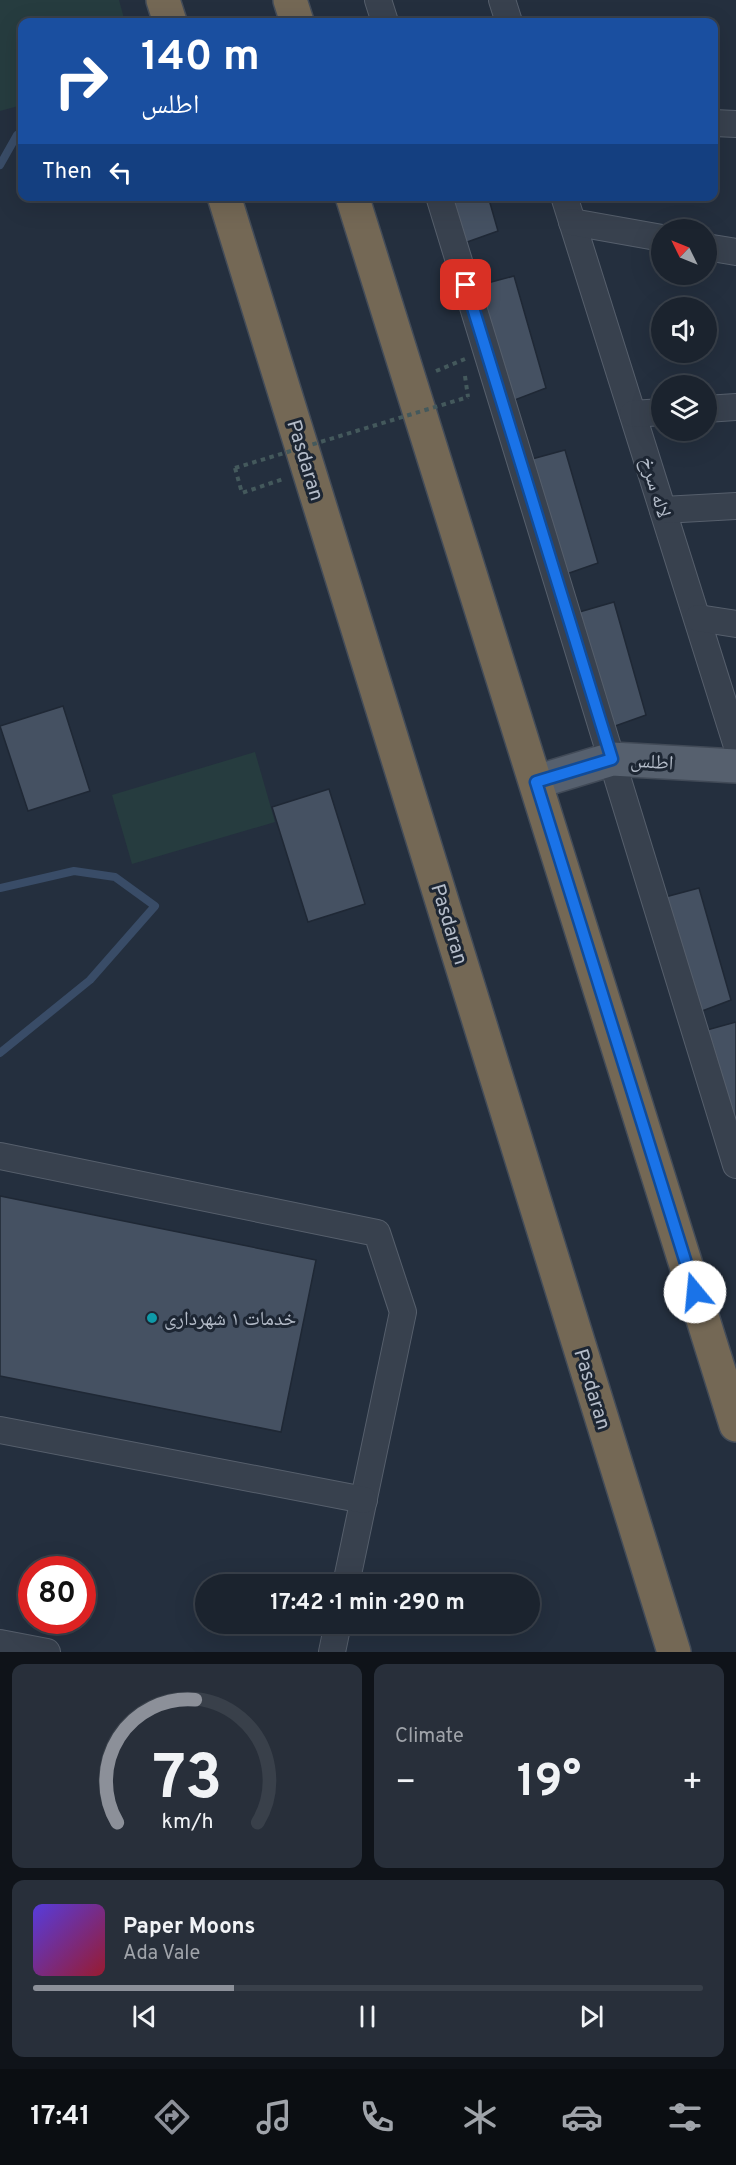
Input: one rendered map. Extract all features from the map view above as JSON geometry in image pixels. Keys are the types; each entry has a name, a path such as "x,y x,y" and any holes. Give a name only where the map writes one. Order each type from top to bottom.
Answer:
{"highway":[{"path":"163,0 169,18"},
{"path":"290,0 296,18"},
{"name":"Pasdaran","path":"226,201 674,1652"},
{"path":"354,201 736,1425"}],"main road":[{"name":"اطلس","path":"536,782 612,759 736,766"}],"street":[{"path":"378,0 384,18"},
{"path":"502,0 509,18"},
{"path":"718,123 736,124"},
{"path":"441,201 736,1165"},
{"name":"لاله سرخ","path":"566,201 736,743"},
{"path":"572,222 651,236"},
{"path":"717,248 736,252"},
{"path":"717,408 736,407"},
{"path":"633,414 651,413"},
{"path":"663,510 736,506"},
{"path":"698,618 736,624"},
{"path":"0,1156 377,1233 403,1312 348,1574"},
{"path":"0,1430 364,1500"},
{"path":"332,1652 336,1634"},
{"path":"0,1643 48,1652"}],"path":[{"path":"410,381 486,351"},
{"path":"309,468 242,493 235,468 468,397"}],"green space":[{"path":"0,0 119,0 124,18 18,18 18,106 0,111"},
{"path":"255,752 275,822 132,864 112,795"}],"building":[{"path":"442,201 489,201 498,231 456,246"},
{"path":"514,276 546,388 504,404 469,288"},
{"path":"565,450 598,563 555,578 521,462"},
{"path":"614,602 646,715 604,730 569,615"},
{"path":"63,706 90,791 28,811 0,726"},
{"path":"329,789 365,904 308,922 272,807"},
{"path":"699,888 731,1000 689,1016 654,900"},
{"path":"736,1022 736,1147 696,1033"},
{"name":"خدمات ۱ شهرداری","path":"0,1196 316,1260 281,1432 0,1376"}],"waterway":[{"path":"0,165 18,134"},
{"path":"0,888 74,871 115,877 155,906 90,980 0,1053"}],"place":[{"name":"خدمات ۱ شهرداری","path":"152,1318"}],"route":[{"path":"466,285 612,759 536,782 695,1292"}]}
